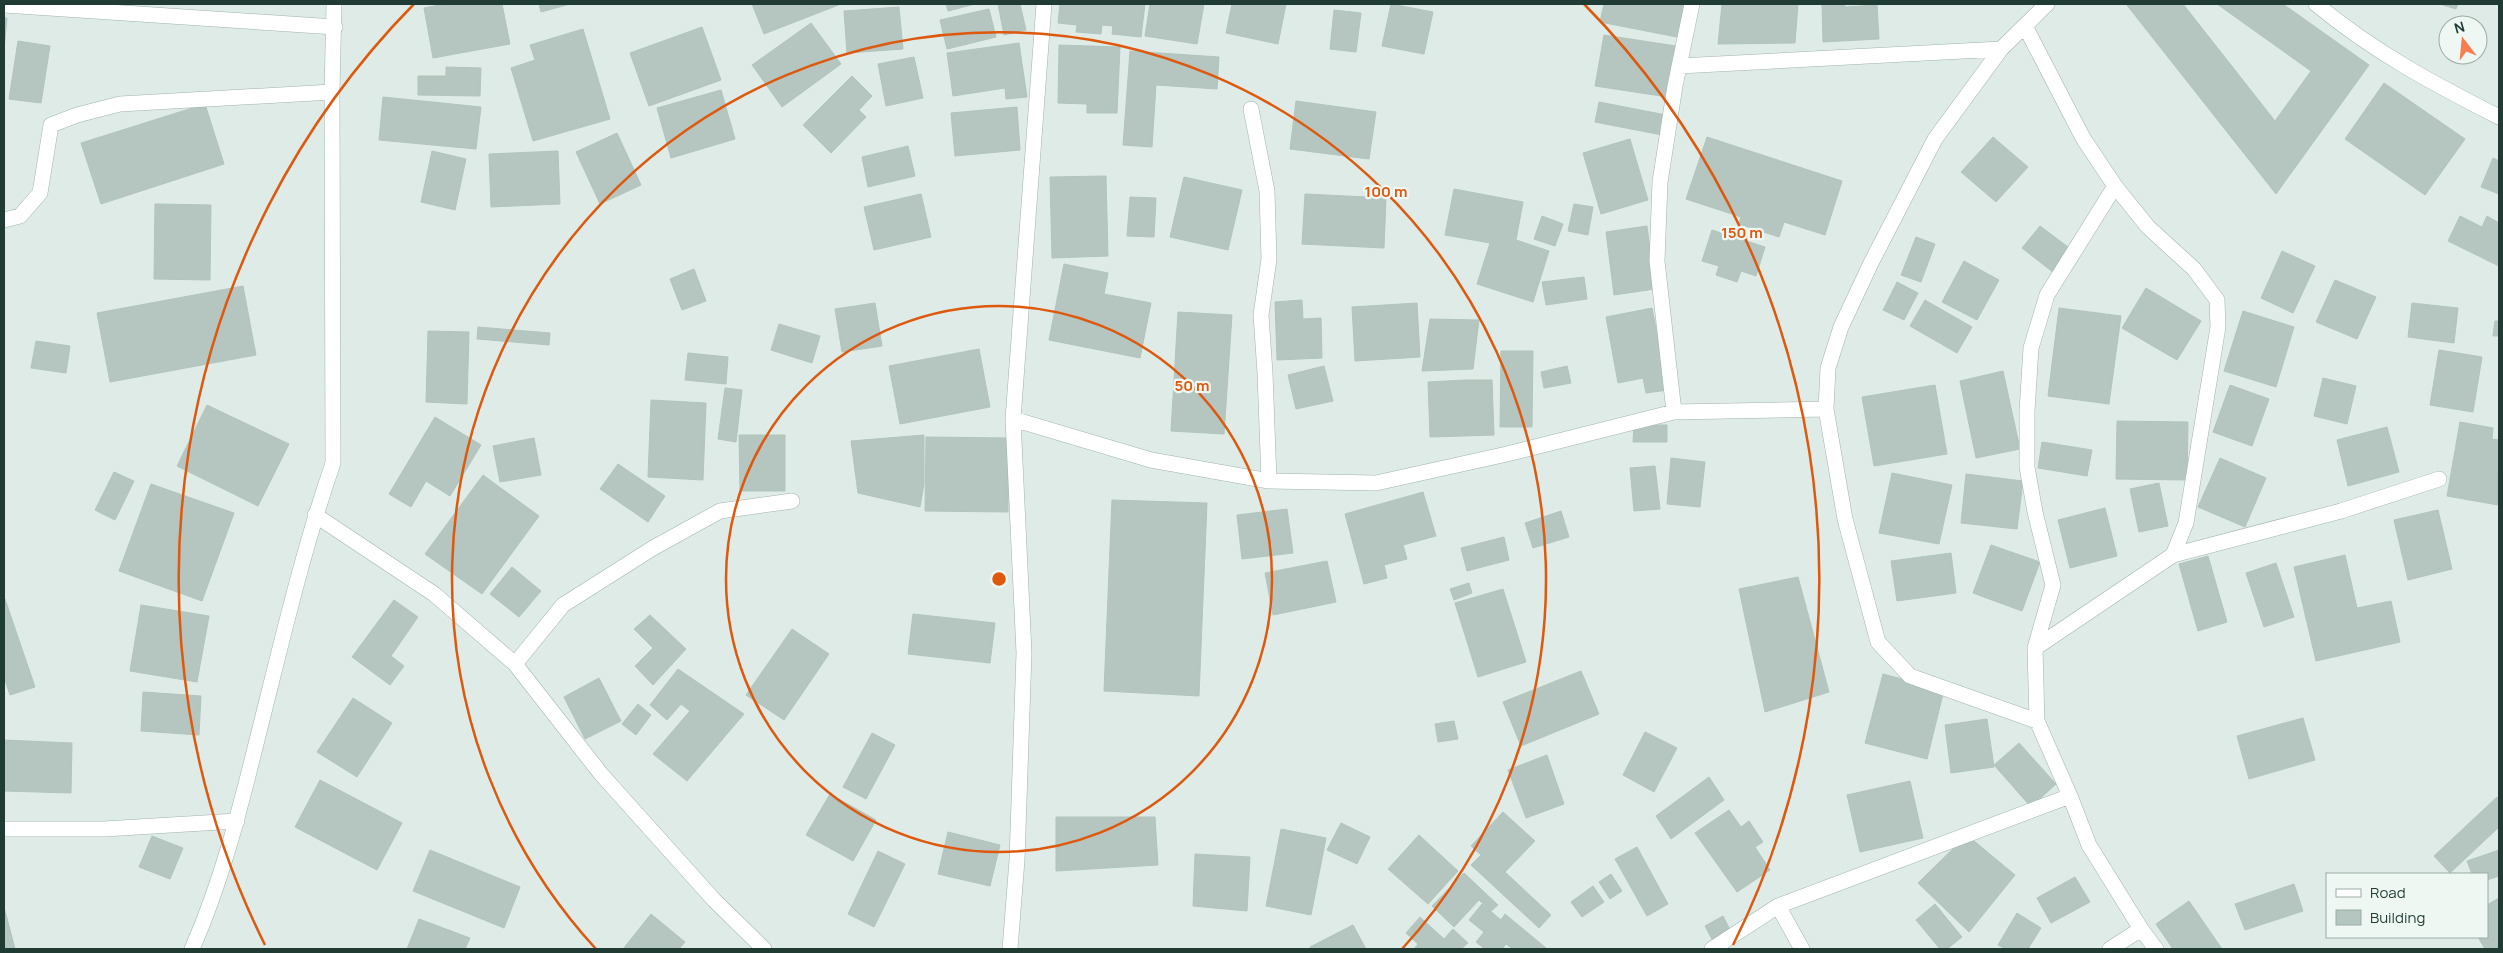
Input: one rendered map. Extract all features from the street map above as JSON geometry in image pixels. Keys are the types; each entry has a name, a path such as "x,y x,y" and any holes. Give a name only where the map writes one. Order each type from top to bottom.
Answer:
{"street":[{"path":"192,949 208,913 237,821 315,515 333,463 332,92 335,27 334,4"},
{"path":"1010,949 1017,860 1024,653 1013,419 1044,4"},
{"path":"1674,412 1657,261 1660,182 1692,4"},
{"path":"2037,722 1910,676 1878,642 1845,519 1826,409 1831,360 1841,327 1871,263 1935,139 2001,49 2047,4"},
{"path":"2316,4 2347,29 2418,75 2499,117"},
{"path":"4,5 335,27"},
{"path":"2025,26 2083,138 2115,186 2148,227 2194,269 2216,300 2218,327 2186,524 2173,555"},
{"path":"1680,66 2001,49"},
{"path":"4,220 20,216 40,193 51,125 77,115 120,104 332,92"},
{"path":"1251,109 1267,191 1269,259 1260,314 1265,373 1269,481"},
{"path":"2115,186 2047,295 2031,348 2027,411 2027,467 2035,512 2053,585 2035,648 2037,722 2070,796 2089,845 2141,930 2156,949"},
{"path":"1013,419 1151,460 1269,481 1376,483 1507,454 1674,412 1826,409"},
{"path":"2035,648 2173,555 2332,513 2439,479"},
{"path":"515,664 563,605 653,548 720,511 792,501"},
{"path":"315,515 434,594 515,664 601,774 714,900 764,949"},
{"path":"1712,949 1778,906 2070,796"},
{"path":"4,829 104,829 237,821"},
{"path":"1778,906 1802,949"},
{"path":"2110,949 2141,930"}],"building":[{"path":"445,4 502,4 510,44 433,58 424,8"},
{"path":"539,4 570,4 541,12"},
{"path":"752,4 841,4 764,34"},
{"path":"946,4 975,4 948,11"},
{"path":"998,4 1020,4 1026,30 1004,35"},
{"path":"1060,4 1145,4 1141,37 1112,34 1113,26 1102,25 1101,34 1076,32 1077,25 1058,23"},
{"path":"1150,4 1204,4 1197,44 1145,36"},
{"path":"1232,4 1286,4 1278,44 1226,33"},
{"path":"1391,4 1433,12 1424,54 1382,46"},
{"path":"1604,4 1689,4 1682,38 1600,22"},
{"path":"1722,4 1798,4 1795,43 1718,44"},
{"path":"1822,4 1845,4 1845,7 1877,5 1879,39 1823,42"},
{"path":"2126,4 2183,4 2275,121 2311,71 2217,4 2283,4 2369,65 2276,194"},
{"path":"2440,4 2458,4 2456,9"},
{"path":"899,7 903,49 847,53 844,11"},
{"path":"989,9 996,37 947,49 940,20"},
{"path":"1334,10 1361,13 1356,52 1330,49"},
{"path":"4,18 7,18 4,49"},
{"path":"811,23 841,64 782,107 752,65"},
{"path":"702,27 721,80 649,106 630,53"},
{"path":"583,29 610,119 533,141 511,68 535,60 530,45"},
{"path":"1604,35 1676,46 1668,97 1595,86"},
{"path":"18,41 50,46 41,103 9,99"},
{"path":"1019,43 1027,97 1006,99 1005,88 953,96 947,53"},
{"path":"1059,45 1120,47 1117,113 1087,113 1087,104 1058,103"},
{"path":"1130,51 1219,57 1217,89 1156,85 1152,147 1123,145"},
{"path":"914,57 923,98 886,106 878,64"},
{"path":"446,67 481,68 480,96 418,95 418,76 446,76"},
{"path":"852,76 872,96 859,110 866,117 831,153 803,125"},
{"path":"2384,83 2465,139 2425,195 2345,139"},
{"path":"721,90 735,139 671,158 657,108"},
{"path":"383,97 481,107 476,149 379,140"},
{"path":"1296,101 1376,112 1369,159 1290,149"},
{"path":"1599,102 1666,115 1662,135 1595,122"},
{"path":"205,104 224,164 101,204 81,143"},
{"path":"1017,107 1020,150 955,156 951,113"},
{"path":"617,133 641,185 600,204 576,152"},
{"path":"1707,137 1842,181 1825,235 1784,222 1779,237 1739,224 1741,217 1686,199"},
{"path":"1993,137 2028,167 1996,202 1961,172"},
{"path":"1630,139 1648,200 1601,214 1583,153"},
{"path":"908,146 915,176 868,187 862,157"},
{"path":"432,151 466,159 455,210 421,202"},
{"path":"558,151 560,204 491,207 489,154"},
{"path":"2493,158 2499,161 2499,194 2481,187"},
{"path":"1106,176 1108,256 1052,258 1050,177"},
{"path":"1184,177 1242,190 1228,250 1170,237"},
{"path":"1454,189 1523,202 1516,240 1549,251 1533,302 1477,284 1490,243 1445,235"},
{"path":"921,194 931,237 874,250 864,207"},
{"path":"1305,194 1386,198 1384,248 1302,244"},
{"path":"1130,197 1156,198 1154,237 1127,236"},
{"path":"155,204 211,205 210,280 154,279"},
{"path":"1574,204 1593,207 1588,235 1568,231"},
{"path":"1542,216 1563,224 1555,246 1534,239"},
{"path":"2460,216 2482,227 2487,216 2499,223 2499,266 2448,241"},
{"path":"1647,226 1655,289 1614,295 1606,232"},
{"path":"2040,226 2072,250 2054,273 2022,248"},
{"path":"1712,230 1765,247 1756,276 1741,271 1737,282 1716,275 1719,266 1702,261"},
{"path":"1916,237 1935,244 1921,282 1901,275"},
{"path":"2282,251 2315,266 2293,313 2261,298"},
{"path":"1964,261 1999,280 1977,320 1942,302"},
{"path":"1064,264 1108,273 1104,294 1151,303 1140,358 1049,340"},
{"path":"694,269 706,301 682,310 670,279"},
{"path":"1584,277 1587,299 1546,305 1542,282"},
{"path":"2335,280 2376,297 2357,339 2316,322"},
{"path":"1897,282 1918,293 1904,320 1883,310"},
{"path":"243,286 256,355 110,382 97,313"},
{"path":"2146,288 2201,321 2177,360 2122,328"},
{"path":"1302,300 1303,319 1321,318 1322,358 1277,360 1275,302"},
{"path":"1925,300 1972,327 1957,353 1910,326"},
{"path":"875,303 882,346 842,352 835,309"},
{"path":"1417,303 1420,357 1355,361 1352,307"},
{"path":"2412,303 2458,308 2454,343 2408,337"},
{"path":"1652,308 1668,390 1646,393 1643,378 1618,383 1606,317"},
{"path":"2059,308 2121,316 2109,404 2048,396"},
{"path":"2243,311 2294,327 2276,387 2224,371"},
{"path":"1178,312 1232,315 1224,434 1171,431"},
{"path":"1430,319 1479,320 1473,369 1422,371"},
{"path":"2495,321 2499,321 2499,336 2493,336"},
{"path":"779,324 820,336 812,363 771,350"},
{"path":"478,327 550,333 549,345 477,339"},
{"path":"428,331 469,332 467,404 426,402"},
{"path":"36,341 70,346 66,373 31,368"},
{"path":"979,349 990,407 900,424 889,366"},
{"path":"2439,350 2482,357 2473,412 2430,405"},
{"path":"1501,351 1533,351 1532,427 1500,427"},
{"path":"688,353 728,357 726,384 685,380"},
{"path":"1324,366 1333,401 1296,409 1288,375"},
{"path":"1567,366 1571,383 1544,388 1541,372"},
{"path":"2003,371 2020,449 1976,458 1960,381"},
{"path":"2323,378 2356,386 2347,424 2314,416"},
{"path":"1492,380 1494,435 1430,437 1428,382"},
{"path":"1935,385 1947,454 1874,466 1862,397"},
{"path":"2230,385 2269,399 2252,446 2213,432"},
{"path":"725,388 742,390 736,442 718,439"},
{"path":"651,400 706,403 703,480 648,477"},
{"path":"207,405 289,444 258,506 177,466"},
{"path":"435,417 481,445 450,496 426,481 411,507 389,494"},
{"path":"2117,421 2188,422 2187,480 2116,479"},
{"path":"2460,422 2493,428 2492,439 2499,440 2498,505 2447,496"},
{"path":"1634,425 1667,425 1667,442 1633,442"},
{"path":"2387,427 2399,472 2348,486 2337,440"},
{"path":"739,435 785,435 785,491 740,491"},
{"path":"924,435 924,484 920,507 858,493 851,441"},
{"path":"926,437 1009,438 1008,512 925,511"},
{"path":"534,438 541,475 500,482 493,446"},
{"path":"2042,442 2092,450 2087,476 2038,468"},
{"path":"1671,458 1705,462 1700,507 1667,504"},
{"path":"2220,458 2266,478 2245,527 2198,507"},
{"path":"618,464 665,496 648,522 600,489"},
{"path":"1655,466 1660,509 1634,511 1630,468"},
{"path":"114,472 134,481 115,520 95,510"},
{"path":"1892,473 1952,485 1939,544 1879,533"},
{"path":"1966,474 2023,481 2017,529 1961,523"},
{"path":"483,475 539,516 482,594 425,554"},
{"path":"2159,483 2168,526 2139,532 2130,489"},
{"path":"151,484 234,513 202,601 119,571"},
{"path":"1423,492 1436,536 1403,545 1407,559 1384,565 1387,578 1364,584 1345,514"},
{"path":"1112,500 1207,503 1199,696 1104,691"},
{"path":"2105,508 2117,556 2070,568 2058,520"},
{"path":"1287,509 1293,553 1242,559 1237,515"},
{"path":"2438,510 2452,569 2408,580 2394,520"},
{"path":"1561,511 1569,537 1533,548 1525,523"},
{"path":"1504,537 1509,560 1467,571 1461,548"},
{"path":"1991,545 2040,562 2022,611 1973,593"},
{"path":"1951,553 1956,593 1897,601 1891,561"},
{"path":"2345,555 2357,608 2391,601 2400,642 2316,661 2294,567"},
{"path":"2208,556 2227,622 2198,631 2179,564"},
{"path":"1327,561 1336,602 1273,615 1265,573"},
{"path":"2276,563 2294,617 2264,627 2246,573"},
{"path":"512,567 541,591 519,617 490,594"},
{"path":"1798,577 1829,692 1765,712 1739,589"},
{"path":"1469,583 1472,593 1454,600 1450,589"},
{"path":"1503,589 1526,662 1478,677 1455,603"},
{"path":"5,599 35,687 10,695 4,677"},
{"path":"394,600 418,617 391,656 404,666 390,685 352,657"},
{"path":"141,605 209,616 197,682 130,671"},
{"path":"913,614 995,623 990,663 908,654"},
{"path":"650,615 686,649 653,685 635,666 653,648 634,629"},
{"path":"792,629 829,654 784,720 746,695"},
{"path":"678,669 744,714 687,781 653,754 690,711 681,704 667,720 650,705"},
{"path":"1581,671 1599,714 1521,746 1503,702"},
{"path":"1883,674 1944,690 1927,759 1865,743"},
{"path":"599,678 621,721 585,739 564,697"},
{"path":"143,692 201,696 199,735 141,731"},
{"path":"353,698 392,723 357,777 317,752"},
{"path":"638,704 651,715 636,735 622,724"},
{"path":"2303,718 2315,760 2249,779 2237,736"},
{"path":"1987,719 1994,767 1951,773 1945,725"},
{"path":"1454,721 1458,739 1438,742 1435,724"},
{"path":"1645,732 1677,748 1654,792 1623,775"},
{"path":"872,733 895,745 866,799 843,787"},
{"path":"4,740 72,743 71,793 4,791"},
{"path":"2019,743 2056,784 2031,807 1994,765"},
{"path":"1547,755 1564,804 1526,818 1508,770"},
{"path":"1709,777 1724,800 1671,839 1656,816"},
{"path":"320,780 402,823 377,870 295,827"},
{"path":"1910,781 1923,838 1860,852 1847,795"},
{"path":"830,794 876,820 853,861 806,835"},
{"path":"2497,797 2499,800 2499,827 2450,873 2434,856"},
{"path":"1729,810 1741,827 1749,821 1763,842 1755,847 1770,870 1737,892 1695,833"},
{"path":"1503,812 1535,841 1505,872 1551,915 1539,928 1471,865 1481,855 1471,846"},
{"path":"1056,817 1155,817 1158,865 1056,871"},
{"path":"1341,823 1370,837 1357,864 1327,850"},
{"path":"1281,829 1326,838 1311,915 1266,906"},
{"path":"948,832 1000,845 990,886 938,874"},
{"path":"1419,835 1458,871 1428,904 1388,869"},
{"path":"1967,835 2015,875 1969,932 1918,883"},
{"path":"152,836 183,848 170,879 139,867"},
{"path":"1637,847 1668,904 1647,916 1615,859"},
{"path":"430,850 520,887 504,928 413,891"},
{"path":"2499,850 2499,876 2488,880 2488,873 2472,873 2467,861"},
{"path":"878,851 905,864 874,927 848,914"},
{"path":"1195,854 1250,857 1247,911 1193,906"},
{"path":"1464,873 1498,905 1491,911 1479,900 1454,927 1432,906"},
{"path":"1611,874 1622,891 1610,899 1599,882"},
{"path":"2075,877 2090,902 2051,923 2037,898"},
{"path":"2294,884 2303,911 2245,930 2235,904"},
{"path":"1593,886 1604,902 1582,917 1571,902"},
{"path":"2499,898 2499,949 2485,949 2479,938 2488,938 2488,904"},
{"path":"2189,901 2222,949 2173,949 2156,924"},
{"path":"1482,904 1501,920 1505,914 1546,948 1513,949 1506,944 1502,949 1485,949 1476,942 1484,932 1469,920"},
{"path":"1935,904 1962,937 1947,949 1940,949 1916,920"},
{"path":"4,907 15,949 4,949"},
{"path":"2017,913 2041,928 2028,949 2006,949 1998,945"},
{"path":"651,914 685,942 679,949 623,949"},
{"path":"1723,916 1733,936 1715,945 1705,926"},
{"path":"1420,917 1444,939 1453,929 1468,943 1461,949 1414,949 1418,944 1406,933"},
{"path":"419,919 470,938 465,949 407,949"},
{"path":"1353,925 1366,949 1311,949 1310,947"}]}
